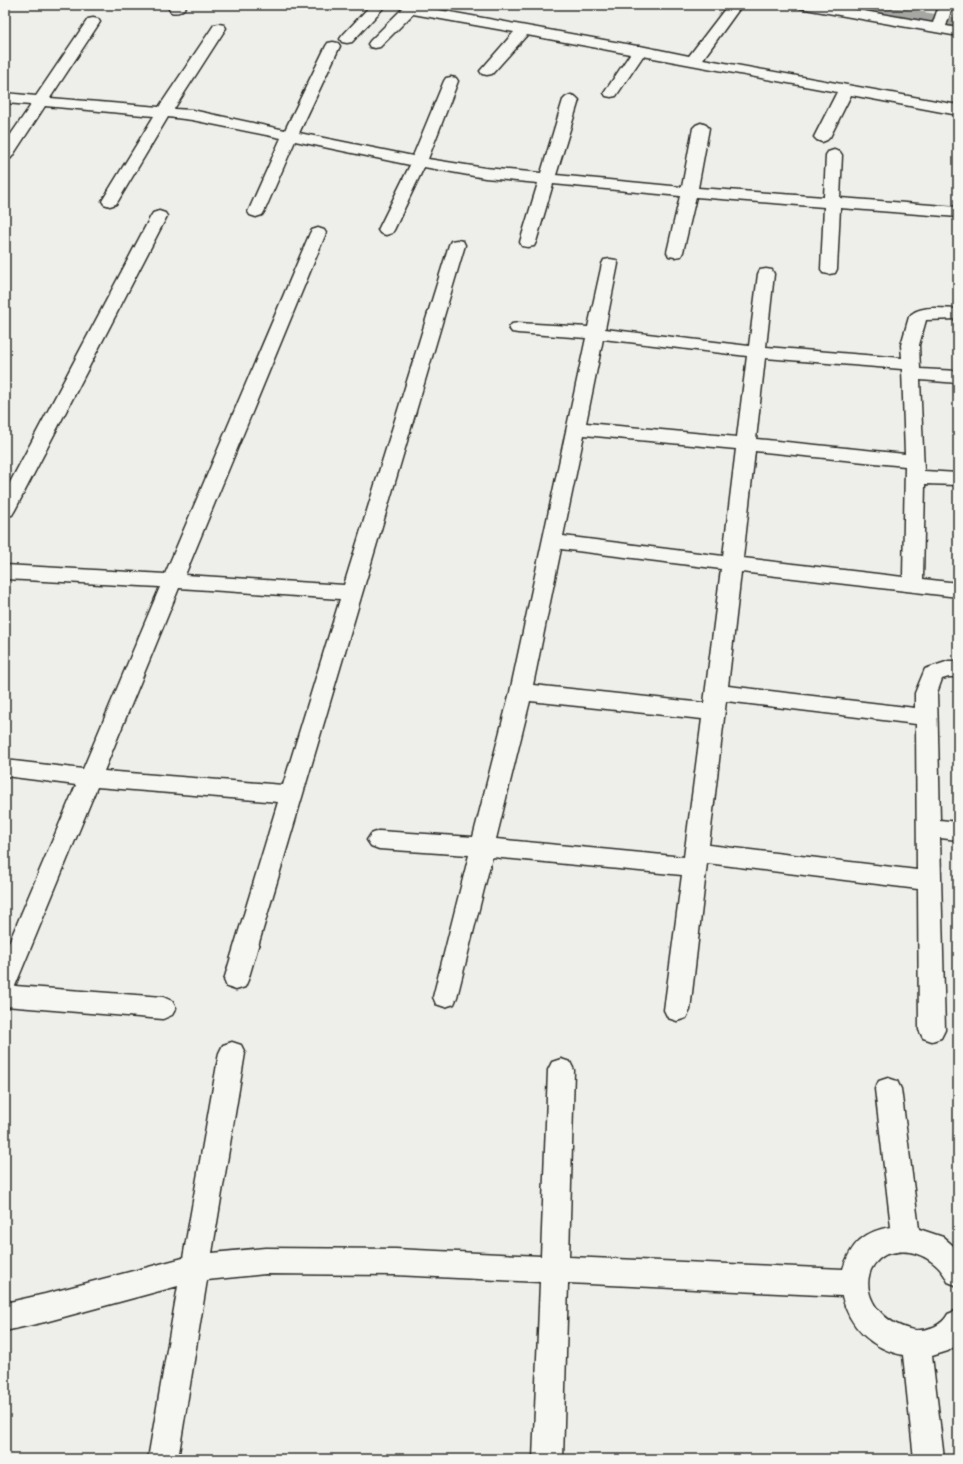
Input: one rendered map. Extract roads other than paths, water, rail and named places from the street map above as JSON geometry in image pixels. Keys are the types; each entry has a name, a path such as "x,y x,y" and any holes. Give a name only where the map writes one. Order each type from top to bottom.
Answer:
{"street":[{"path":"347,39 379,5"},
{"path":"694,60 735,5"},
{"path":"805,5 939,25 958,32"},
{"path":"939,25 946,5"},
{"path":"375,44 410,9 640,50 958,110"},
{"path":"5,155 93,22"},
{"path":"110,201 164,112 219,28"},
{"path":"487,71 524,30"},
{"path":"256,212 333,46"},
{"path":"611,93 640,50"},
{"path":"386,230 418,162 451,81"},
{"path":"822,137 846,89"},
{"path":"5,98 192,115 418,162 485,173 689,192 958,212"},
{"path":"528,242 571,100"},
{"path":"675,252 689,192 701,128"},
{"path":"829,269 834,155"},
{"path":"5,510 159,216"},
{"path":"5,981 318,233"},
{"path":"236,980 457,245"},
{"path":"446,998 521,692 610,264"},
{"path":"677,1010 766,274"},
{"path":"914,585 914,469 910,346 918,317 927,314 958,314"},
{"path":"518,328 595,333 910,369 958,377"},
{"path":"575,428 746,444 914,469 958,479"},
{"path":"552,541 732,564 958,590"},
{"path":"5,572 352,593"},
{"path":"932,1030 926,693 933,674 949,669 958,669"},
{"path":"521,692 715,702 927,717"},
{"path":"5,768 90,778 292,794"},
{"path":"929,828 958,831"},
{"path":"379,840 696,860 930,881"},
{"path":"5,996 163,1008"},
{"path":"163,1459 232,1053"},
{"path":"548,1459 560,1070"},
{"path":"888,1090 906,1238"},
{"path":"958,1273 955,1265 934,1246 906,1238 879,1242 860,1258 853,1283 858,1305 872,1325 892,1339 916,1344 938,1341 955,1330 958,1324"},
{"path":"5,1317 45,1308 195,1268 272,1261 395,1262 853,1283"},
{"path":"916,1344 929,1459"}],"waterway":[{"path":"844,5 958,25"}]}
